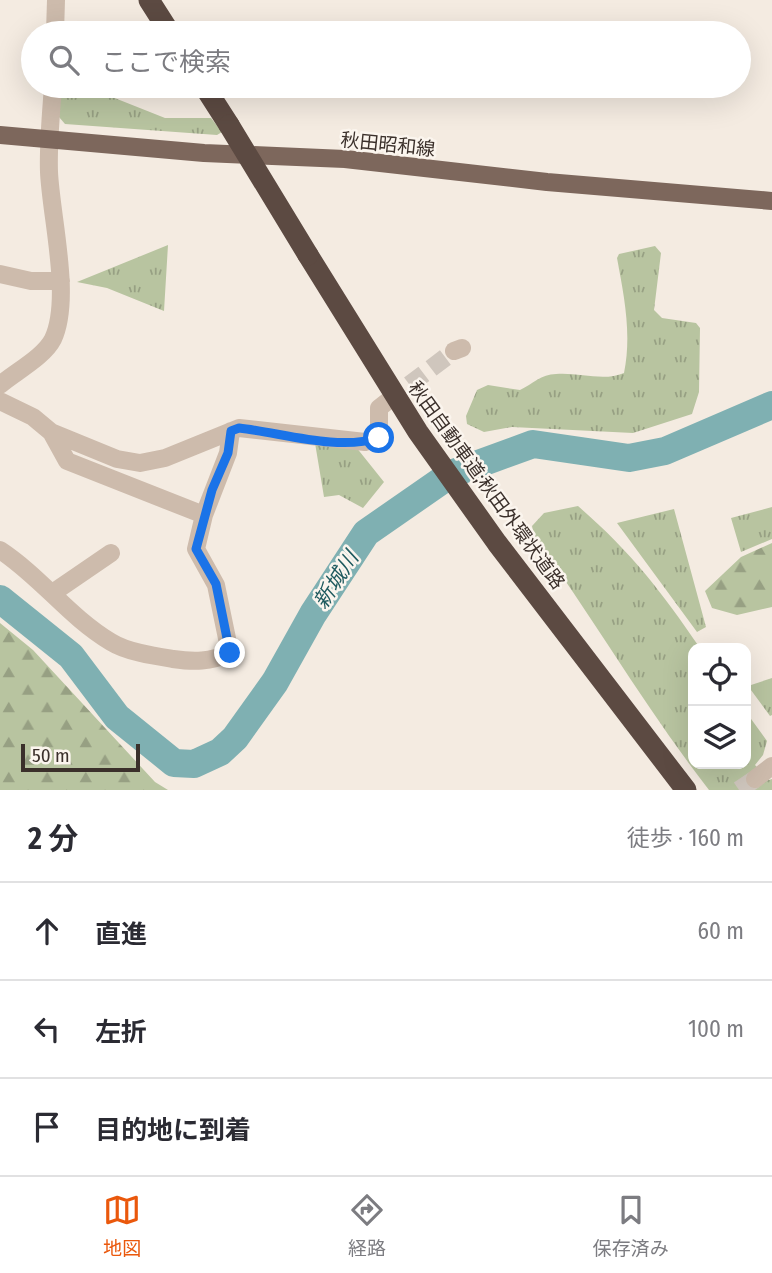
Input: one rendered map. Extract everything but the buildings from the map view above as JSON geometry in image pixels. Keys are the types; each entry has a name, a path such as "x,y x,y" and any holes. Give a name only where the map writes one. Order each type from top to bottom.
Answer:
{"highway":[{"path":"149,0 162,21"},
{"name":"秋田自動車道;秋田外環状道路","path":"212,98 418,432 498,543 686,790"}],"main road":[{"name":"秋田昭和線","path":"0,135 204,153 345,159 547,182 772,201"}],"street":[{"path":"55,21 56,0"},
{"path":"0,385 52,340 61,281 52,213 50,139 52,98"},
{"path":"0,275 31,282 61,281"},
{"path":"0,401 33,417 51,432 117,459 139,463 165,458 239,428 365,442 379,438 379,408 388,401"},
{"path":"0,550 27,568 54,592 65,607 113,643 160,657 194,662 216,659 230,653 216,584 196,549 204,515 228,453 231,431"},
{"path":"51,432 67,461 204,515"},
{"path":"54,592 111,554"},
{"path":"755,779 772,766"}],"green space":[{"path":"58,98 115,98 165,118 211,118 222,132 217,135 65,124 59,117"},
{"path":"168,245 164,311 107,288 77,282"},
{"path":"655,246 661,253 654,310 662,318 696,323 700,328 699,392 692,414 633,433 512,427 484,432 467,424 466,416 477,390 488,385 520,390 551,374 608,377 624,373 627,329 617,258 619,254"},
{"path":"315,443 356,447 384,482 363,508 339,495 324,497"},
{"path":"578,506 644,573 696,643 688,643 688,761 534,536 532,526 544,513"},
{"path":"772,507 772,539 741,552 731,518"},
{"path":"674,509 706,627 697,632 617,523"},
{"path":"772,543 772,607 737,615 712,608 705,591 741,557"},
{"path":"0,623 33,650 155,782 168,790 0,790"},
{"path":"772,678 772,715 770,716 751,690 751,685"},
{"path":"751,719 767,741 763,755 755,765 769,780 772,779 772,790 709,790 694,769 751,769"}],"waterway":[{"name":"新城川","path":"0,599 71,656 117,717 174,763 194,764 220,752 235,738 275,682 313,614 366,533 451,474 533,444 629,458 665,451 772,405"}],"tunnel":[{"path":"388,401 454,351"},
{"path":"739,790 755,779"}],"route":[{"path":"230,653 216,584 196,549 212,490 228,453 231,431 239,428 337,441 365,442 379,438"}]}
